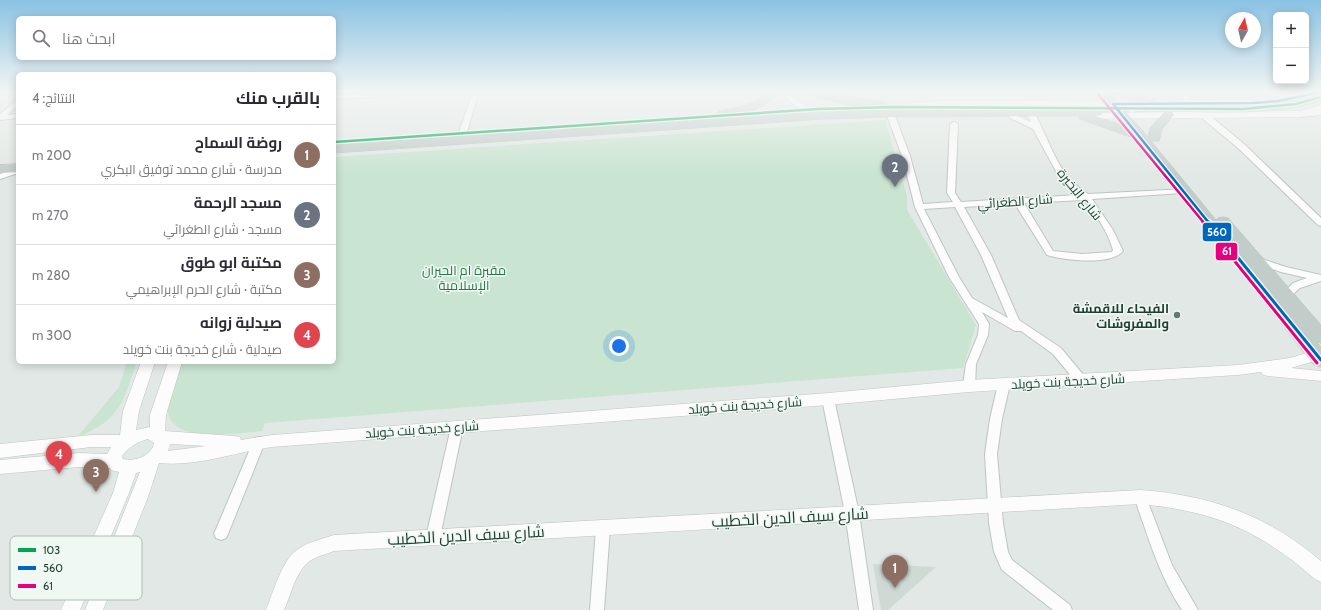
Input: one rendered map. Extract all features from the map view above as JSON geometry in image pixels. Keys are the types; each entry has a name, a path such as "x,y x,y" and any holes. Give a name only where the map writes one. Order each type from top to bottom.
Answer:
{"highway":[{"path":"336,142 463,132 678,119"},
{"path":"336,149 729,119"},
{"path":"1095,119 1148,138 1180,187 1319,358"},
{"path":"1134,119 1148,138 1256,260 1321,337"},
{"path":"1148,138 1164,119"},
{"path":"0,162 16,161"},
{"path":"0,169 16,169"}],"street":[{"path":"463,132 467,119"},
{"path":"898,119 917,204 954,277 981,319 984,328 984,335 971,364 968,386"},
{"path":"1020,119 1035,126"},
{"name":"شارع البخيرة","path":"1018,201 1050,253 1065,256 1107,256 1115,254 1118,251 1115,239 1084,196 1070,185 1059,170 1035,126 1033,119"},
{"path":"1208,119 1241,146 1321,223"},
{"path":"954,124 950,188 986,256 1013,320 1024,330"},
{"path":"0,177 16,170"},
{"name":"شارع الطغرائي","path":"917,204 1076,190 1180,187"},
{"name":"شارع الطغرائي","path":"956,201 1018,201 1180,187"},
{"path":"1256,260 1284,270 1320,278"},
{"path":"1286,296 1290,290 1298,284 1320,278"},
{"path":"966,296 994,315 1034,334 1057,351 1068,362 1080,380"},
{"name":"شارع خديجة بنت خويلد","path":"154,457 171,458 186,456 255,443 828,399 968,386 1238,370 1319,358"},
{"path":"102,536 121,492 122,465 116,452 126,441 132,411 147,364"},
{"path":"0,467 78,460 122,465 146,463 154,457 162,446 159,435 158,414 174,364"},
{"name":"شارع خديجة بنت خويلد","path":"1238,370 1321,376"},
{"path":"1004,384 991,454 1001,552 1007,565 1018,575 1065,610"},
{"path":"828,399 852,513 866,610"},
{"path":"433,537 457,427"},
{"name":"شارع خديجة بنت خويلد","path":"126,441 138,435 148,433 255,443"},
{"path":"0,451 91,442 126,441"},
{"path":"221,534 255,443"},
{"path":"123,536 140,498 154,457"},
{"path":"1140,498 1174,586 1191,610"},
{"name":"شارع سيف الدين الخطيب","path":"275,610 290,576 300,558 315,549 334,543 1140,498 1165,498 1186,502 1233,515 1259,528 1317,566"},
{"path":"596,610 603,528"},
{"path":"70,610 74,600"},
{"path":"94,610 98,600"}],"shaded area":[{"path":"873,564 936,567 888,610 881,610"}],"green space":[{"name":"مقبرة ام الحيران الإسلامية","path":"885,120 907,196 907,210 976,325 963,368 265,423 262,431 237,434 205,434 190,432 178,427 170,419 168,406 181,364 336,364 336,157"},
{"path":"126,364 136,364 128,388 119,407 113,415 94,429 80,436 79,435 119,387"}],"transit line":[{"name":"103","path":"336,142 664,119"},
{"name":"61","path":"1120,119 1317,363"},
{"name":"560","path":"1126,119 1321,360"}],"place":[{"name":"مسجد الرحمة","path":"895,187"},
{"name":"الفيحاء للاقمشة والمفروشات","path":"1177,315"},
{"name":"صيدلبة زوانه","path":"59,474"},
{"name":"مكتبة ابو طوق","path":"96,492"},
{"name":"روضة السماح","path":"895,588"}]}
